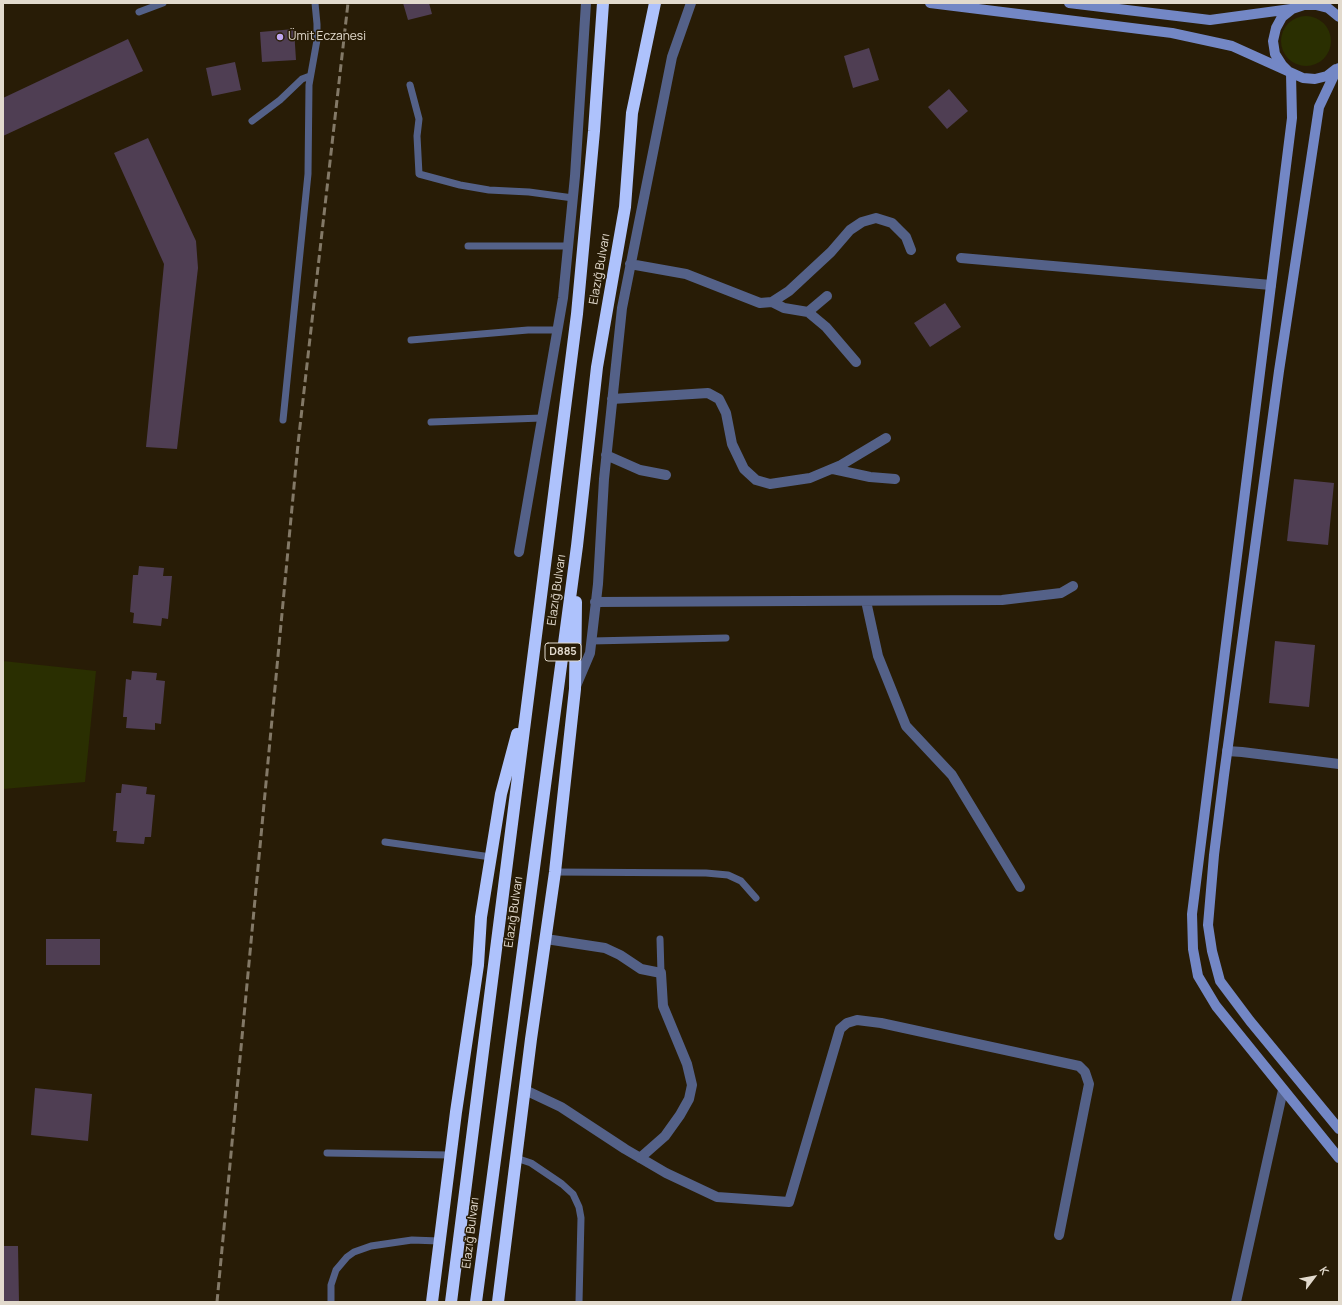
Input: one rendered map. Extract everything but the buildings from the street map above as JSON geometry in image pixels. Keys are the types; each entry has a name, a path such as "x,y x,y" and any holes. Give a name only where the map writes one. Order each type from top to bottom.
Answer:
{"highway":[{"name":"Elazığ Bulvarı","path":"451,1302 578,314 594,131 603,3"},
{"name":"Elazığ Bulvarı","path":"476,1302 577,546 597,367 625,207 632,113 655,3"},
{"path":"498,1302 555,872 575,689 577,546"},
{"path":"432,1302 450,1155 478,965 481,917 501,794 529,687"}],"street":[{"path":"519,552 562,298 573,198 586,3"},
{"path":"575,689 590,653 596,602 606,456 622,308 672,57 691,3"},
{"path":"930,3 1172,33 1232,46 1291,74 1303,78 1315,79 1327,76 1338,68"},
{"path":"1069,3 1210,20 1304,5 1316,5 1328,8 1339,16"},
{"path":"1336,3 1339,16"},
{"path":"1294,6 1282,17 1276,28 1274,41 1275,54 1278,60 1291,74 1292,118 1192,914 1193,949 1198,976 1216,1006 1339,1158"},
{"path":"1338,68 1319,107 1278,371 1227,751 1214,855 1208,925 1212,950 1220,981 1339,1129"},
{"path":"630,264 686,274 760,303 772,302 789,291 831,252 850,230 862,222 876,218 892,223 906,237 911,250"},
{"path":"961,258 1271,285"},
{"path":"808,312 827,296"},
{"path":"772,302 784,308 808,312 826,327 856,362"},
{"path":"612,399 708,393 718,399 726,413 732,444 744,470 756,480 770,484 810,478 833,469 886,438"},
{"path":"606,456 640,470 666,475"},
{"path":"833,469 870,477 895,479"},
{"path":"596,602 1002,600 1061,594 1072,586"},
{"path":"866,601 878,656 906,726 952,775 1020,887"},
{"path":"1227,751 1339,764"},
{"path":"546,939 605,948 620,955 641,969 661,973 663,1006 687,1064 692,1085 689,1099 665,1136 640,1158"},
{"path":"525,1090 561,1107 666,1173 717,1197 789,1202 840,1029 847,1023 858,1020 881,1023 1079,1066 1085,1072 1089,1084 1058,1235"},
{"path":"1236,1302 1283,1090"}],"lane":[{"path":"139,12 163,3"},
{"path":"283,420 308,174 309,84 317,40 315,3"},
{"path":"252,121 280,100 302,79 310,76"},
{"path":"410,85 419,118 417,136 419,174 489,190 529,192 573,198"},
{"path":"468,246 568,246"},
{"path":"411,340 528,330 557,330"},
{"path":"431,422 542,418"},
{"path":"591,641 726,638"},
{"path":"385,842 491,857"},
{"path":"555,872 706,873 728,875 741,881 756,898"},
{"path":"660,939 661,973"},
{"path":"326,1153 450,1155"},
{"path":"516,1158 531,1163 562,1184 573,1194 579,1206 581,1218 579,1302"},
{"path":"331,1302 331,1285 336,1270 346,1257 354,1252 371,1246 405,1241 440,1241"}],"green space":[{"path":"1306,16 1316,18 1324,23 1329,31 1331,41 1329,51 1324,59 1316,64 1306,66 1296,64 1288,59 1283,51 1281,41 1283,31 1288,23 1296,18"},
{"path":"3,661 96,671 85,782 3,789"}],"railway":[{"path":"217,1302 298,444 348,3"}],"place":[{"name":"Ümit Eczanesi","path":"280,37"}]}
